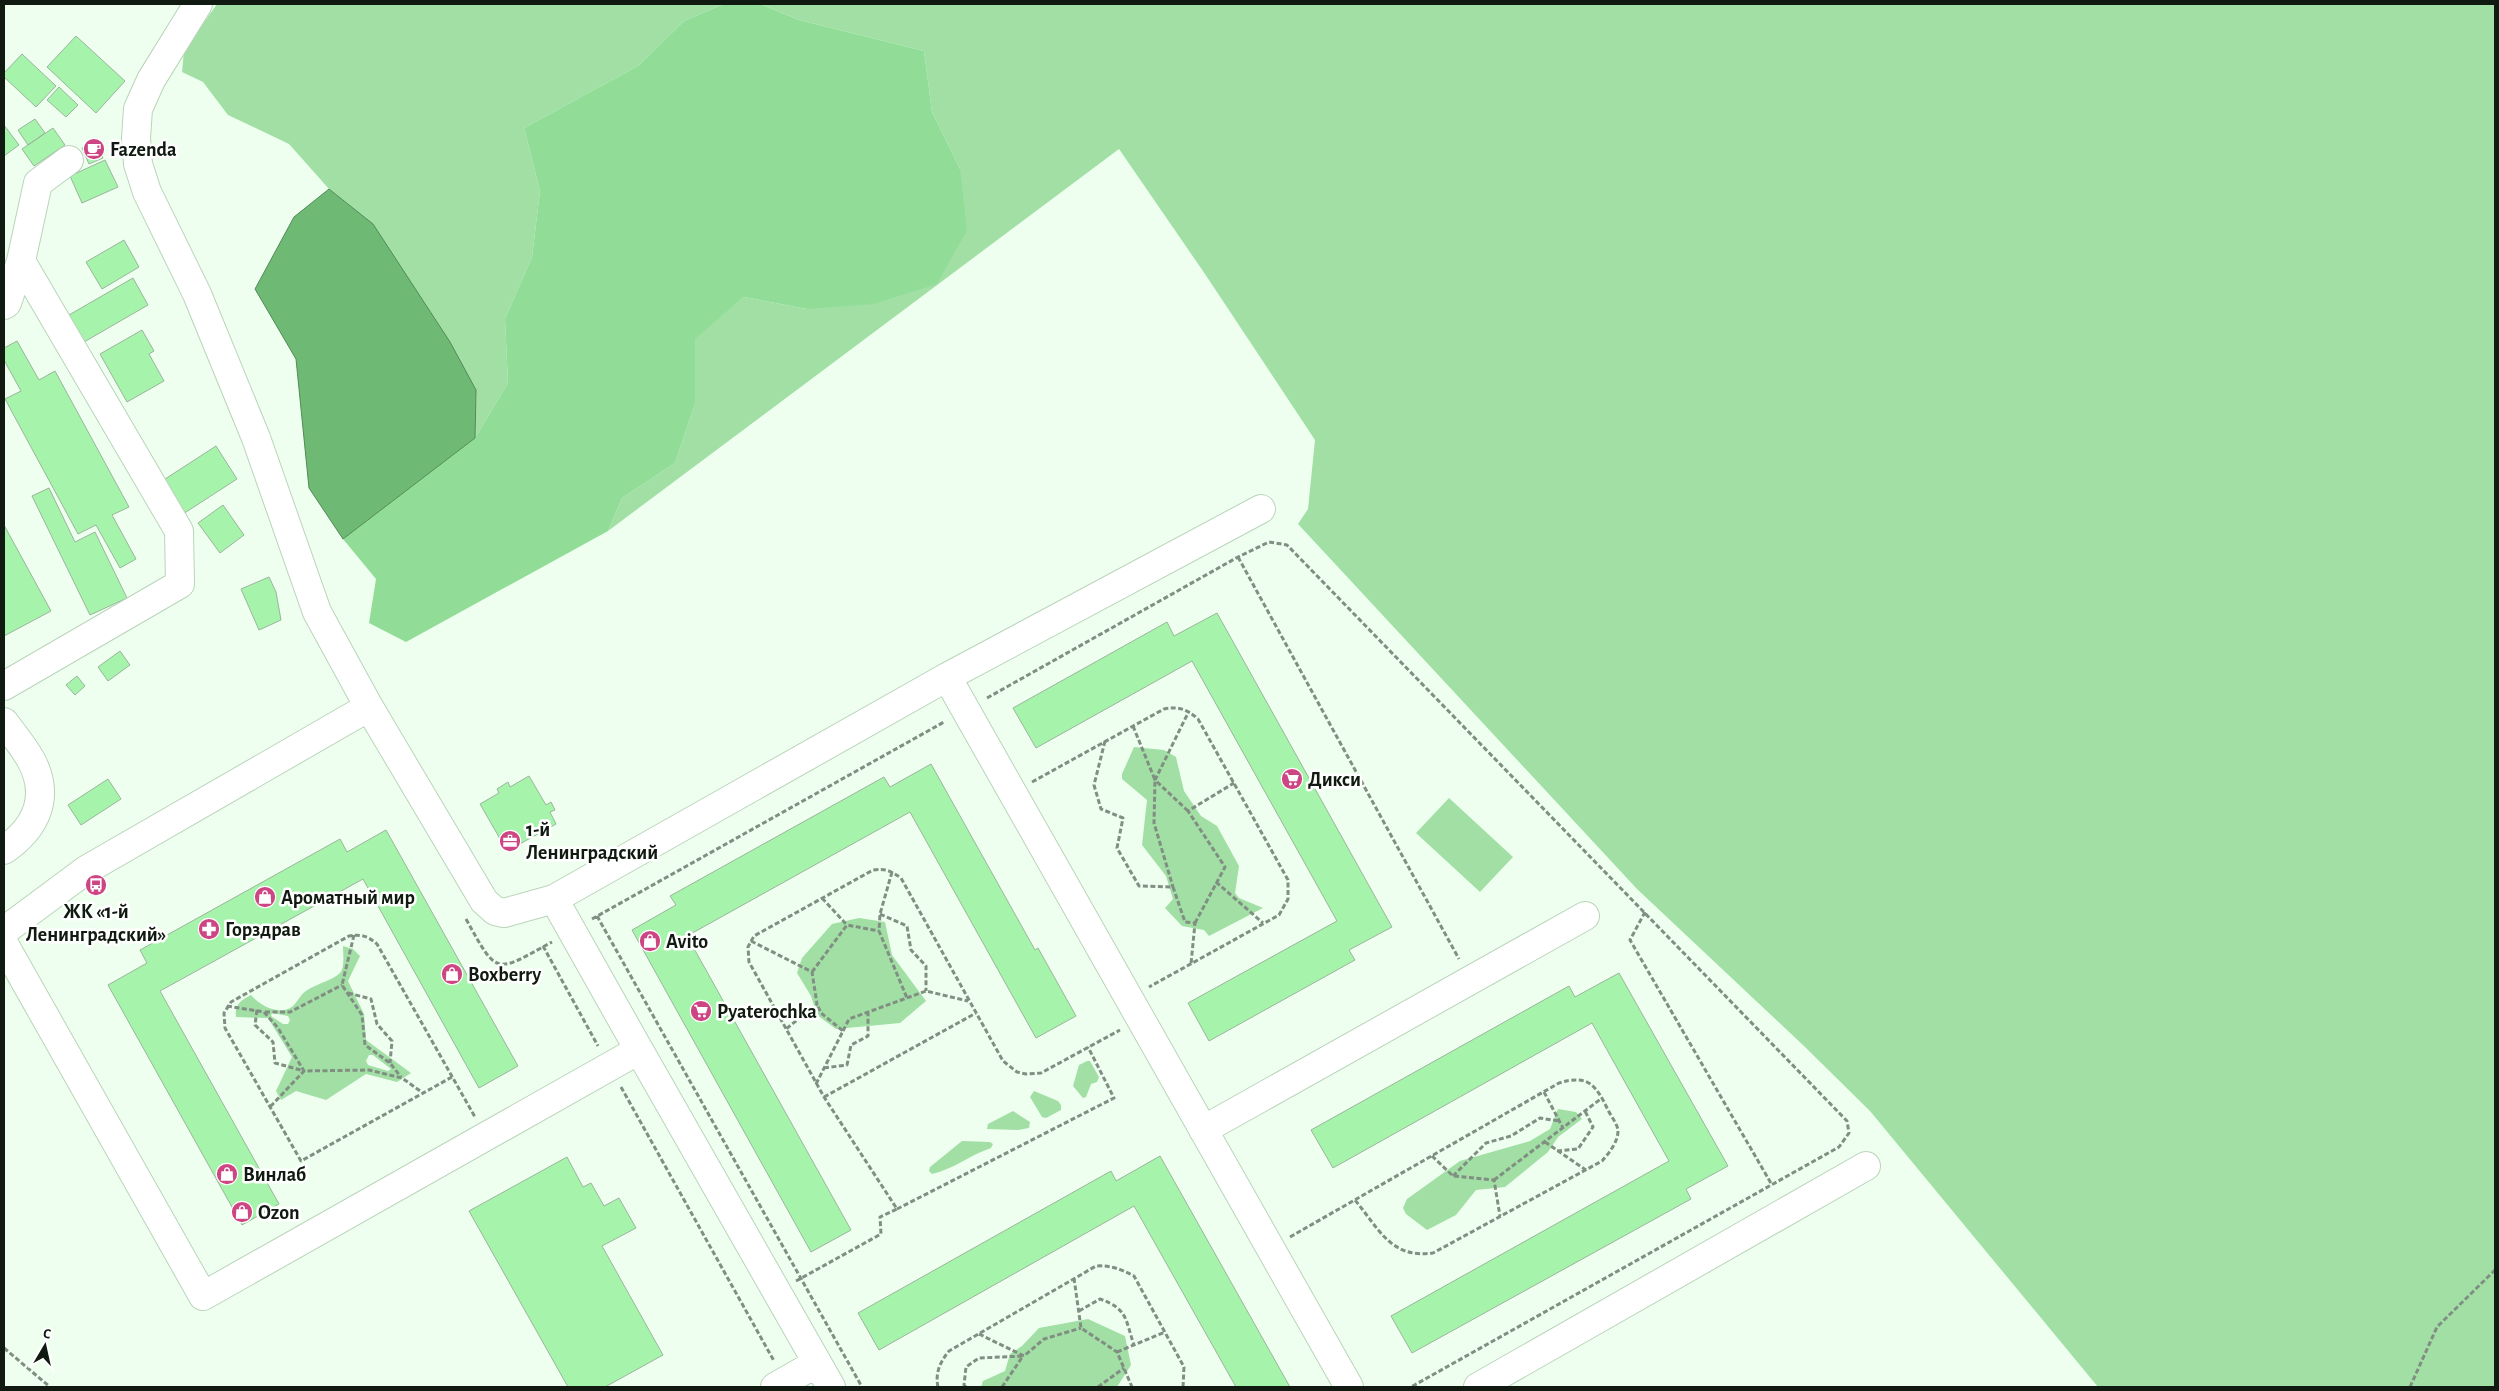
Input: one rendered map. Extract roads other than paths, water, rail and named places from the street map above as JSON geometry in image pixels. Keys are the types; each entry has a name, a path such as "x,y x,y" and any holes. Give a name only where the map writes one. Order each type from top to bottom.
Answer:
{"street":[{"path":"198,4 151,80 138,109 136,138 138,164 147,192 197,294 256,438 317,612 369,707 484,901 495,911 504,913 554,899 947,677 1261,509"},
{"path":"4,305 8,303 21,261 38,183 69,160"},
{"path":"4,686 180,584 178,531 21,261"},
{"path":"947,677 1349,1387"},
{"path":"4,930 86,870 369,707"},
{"path":"4,722 31,760 40,783 40,807 29,828 4,850"},
{"path":"554,899 831,1387"},
{"path":"1203,1130 1585,916"},
{"path":"4,944 203,1296 639,1050"},
{"path":"1478,1387 1866,1166"},
{"path":"780,1384 817,1363"}],"place":[{"name":"Fazenda","path":"94,149"},
{"name":"Дикси","path":"1292,779"},
{"name":"1-й Ленинградский","path":"510,841"},
{"name":"ЖК «1-й Ленинградский»","path":"96,885"},
{"name":"Ароматный мир","path":"265,897"},
{"name":"Горздрав","path":"209,929"},
{"name":"Avito","path":"650,941"},
{"name":"Boxberry","path":"452,974"},
{"name":"Pyaterochka","path":"701,1011"},
{"name":"Винлаб","path":"227,1174"},
{"name":"Ozon","path":"242,1212"}]}
